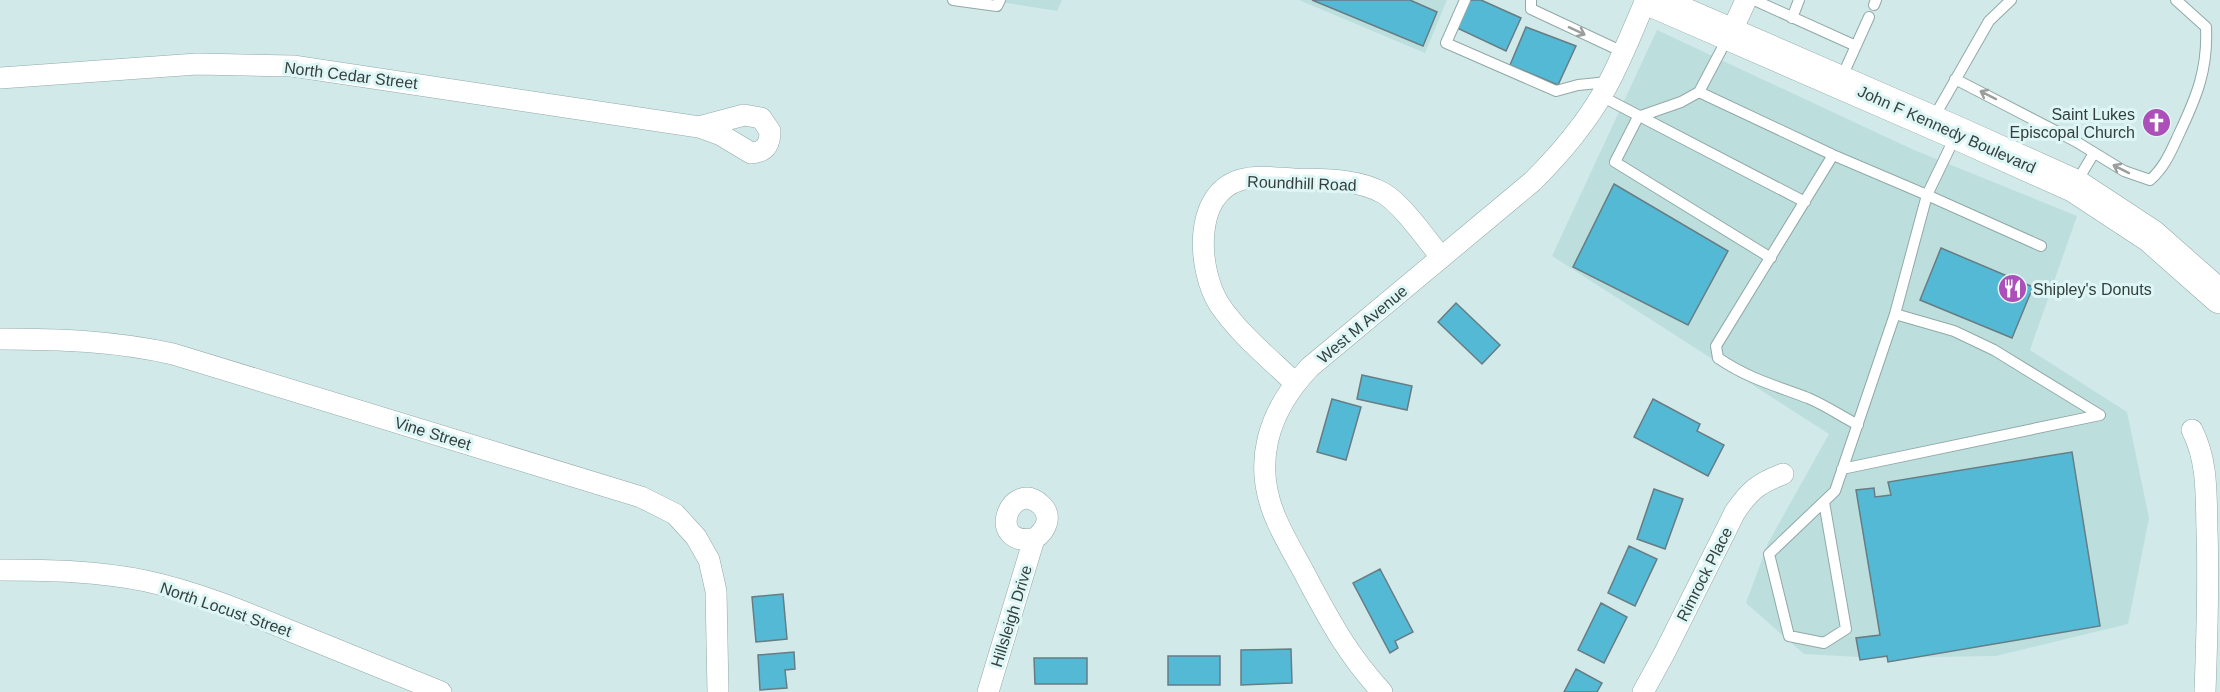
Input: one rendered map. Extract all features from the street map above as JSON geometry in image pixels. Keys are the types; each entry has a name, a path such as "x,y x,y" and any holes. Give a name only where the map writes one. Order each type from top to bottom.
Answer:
{"main road":[{"name":"John F Kennedy Boulevard","path":"1651,0 2075,186 2151,236 2220,297"}],"street":[{"name":"West M Avenue","path":"1382,692 1363,672 1343,644 1276,520 1267,491 1264,459 1269,432 1281,403 1310,367 1533,180 1557,157 1577,133 1605,89 1646,0"},
{"path":"1730,34 1746,0"},
{"name":"North Cedar Street","path":"0,78 197,64 293,66 699,127"},
{"name":"Roundhill Road","path":"1295,383 1246,336 1219,304 1211,287 1205,265 1202,238 1206,216 1225,189 1241,180 1264,178 1362,184 1384,194 1396,203 1441,257"},
{"name":"Vine Street","path":"0,339 85,340 133,345 173,354 641,497 669,510 704,549 712,568 716,591 718,692"},
{"path":"2192,430 2203,459 2206,486 2208,568 2205,692"},
{"name":"Rimrock Place","path":"1643,692 1735,512 1747,495 1762,482 1783,474"},
{"name":"Hillsleigh Drive","path":"988,692 1034,539"},
{"name":"North Locust Street","path":"0,570 46,570 106,575 184,591 241,611 441,692"}],"lane":[{"path":"953,0 997,6 1000,0"},
{"path":"1465,0 1446,43 1556,92 1578,85 1605,89 1638,117 1805,202"},
{"path":"1754,0 1856,46"},
{"path":"1792,18 1799,0"},
{"path":"1824,502 1846,629 1824,643 1789,636 1769,554 1835,491 1896,314 1928,195 1955,79 1989,21 2011,0"},
{"path":"1955,79 2124,171 2150,180 2162,170 2198,93 2207,50 2206,27 2176,0"},
{"path":"1531,5 1623,52"},
{"path":"1840,82 1869,17"},
{"path":"1730,34 1699,92 1681,102 1638,117 1615,162 1771,258"},
{"path":"1699,92 1833,155 2041,246"},
{"path":"2075,186 2094,153"},
{"path":"1833,155 1716,346 1718,358 1754,380 1810,399 1858,425"},
{"path":"1842,469 2100,415 1994,350 1954,331 1896,314"}],"shaded area":[{"path":"988,0 1062,0 1057,11"},
{"path":"1299,0 1447,0 1425,53"},
{"path":"1657,30 1914,150 2077,216 2030,350 2127,412 2149,518 2128,624 1996,656 1876,658 1804,654 1746,603 1768,543 1829,434 1552,256"}],"building":[{"path":"1312,0 1410,0 1437,12 1423,46"},
{"path":"1470,0 1481,0 1521,18 1506,51 1457,28"},
{"path":"1526,27 1576,46 1558,85 1510,65"},
{"path":"1614,184 1728,251 1688,325 1573,267"},
{"path":"1941,248 2033,287 2012,338 1920,300"},
{"path":"1456,303 1500,345 1482,364 1438,322"},
{"path":"1362,375 1412,386 1407,410 1357,399"},
{"path":"1332,399 1361,407 1346,460 1317,452"},
{"path":"1653,399 1700,424 1697,431 1724,445 1708,476 1634,437"},
{"path":"2072,452 2100,626 1888,662 1887,656 1860,660 1856,638 1880,635 1856,490 1874,488 1875,497 1891,495 1888,482"},
{"path":"1654,489 1683,499 1665,549 1637,539"},
{"path":"1629,546 1657,559 1635,606 1608,593"},
{"path":"1380,569 1413,632 1395,641 1398,648 1390,653 1353,583"},
{"path":"783,594 787,639 756,642 752,597"},
{"path":"1601,603 1627,617 1604,663 1578,650"},
{"path":"1291,649 1292,683 1241,685 1241,650"},
{"path":"794,652 795,669 785,670 787,688 760,690 758,655"},
{"path":"1168,656 1220,656 1220,685 1168,685"},
{"path":"1034,658 1087,658 1087,684 1035,684"},
{"path":"1576,669 1602,683 1597,692 1564,692"}],"place":[{"name":"Saint Lukes Episcopal Church","path":"2156,123"},
{"name":"Shipley's Donuts","path":"2012,289"}]}
